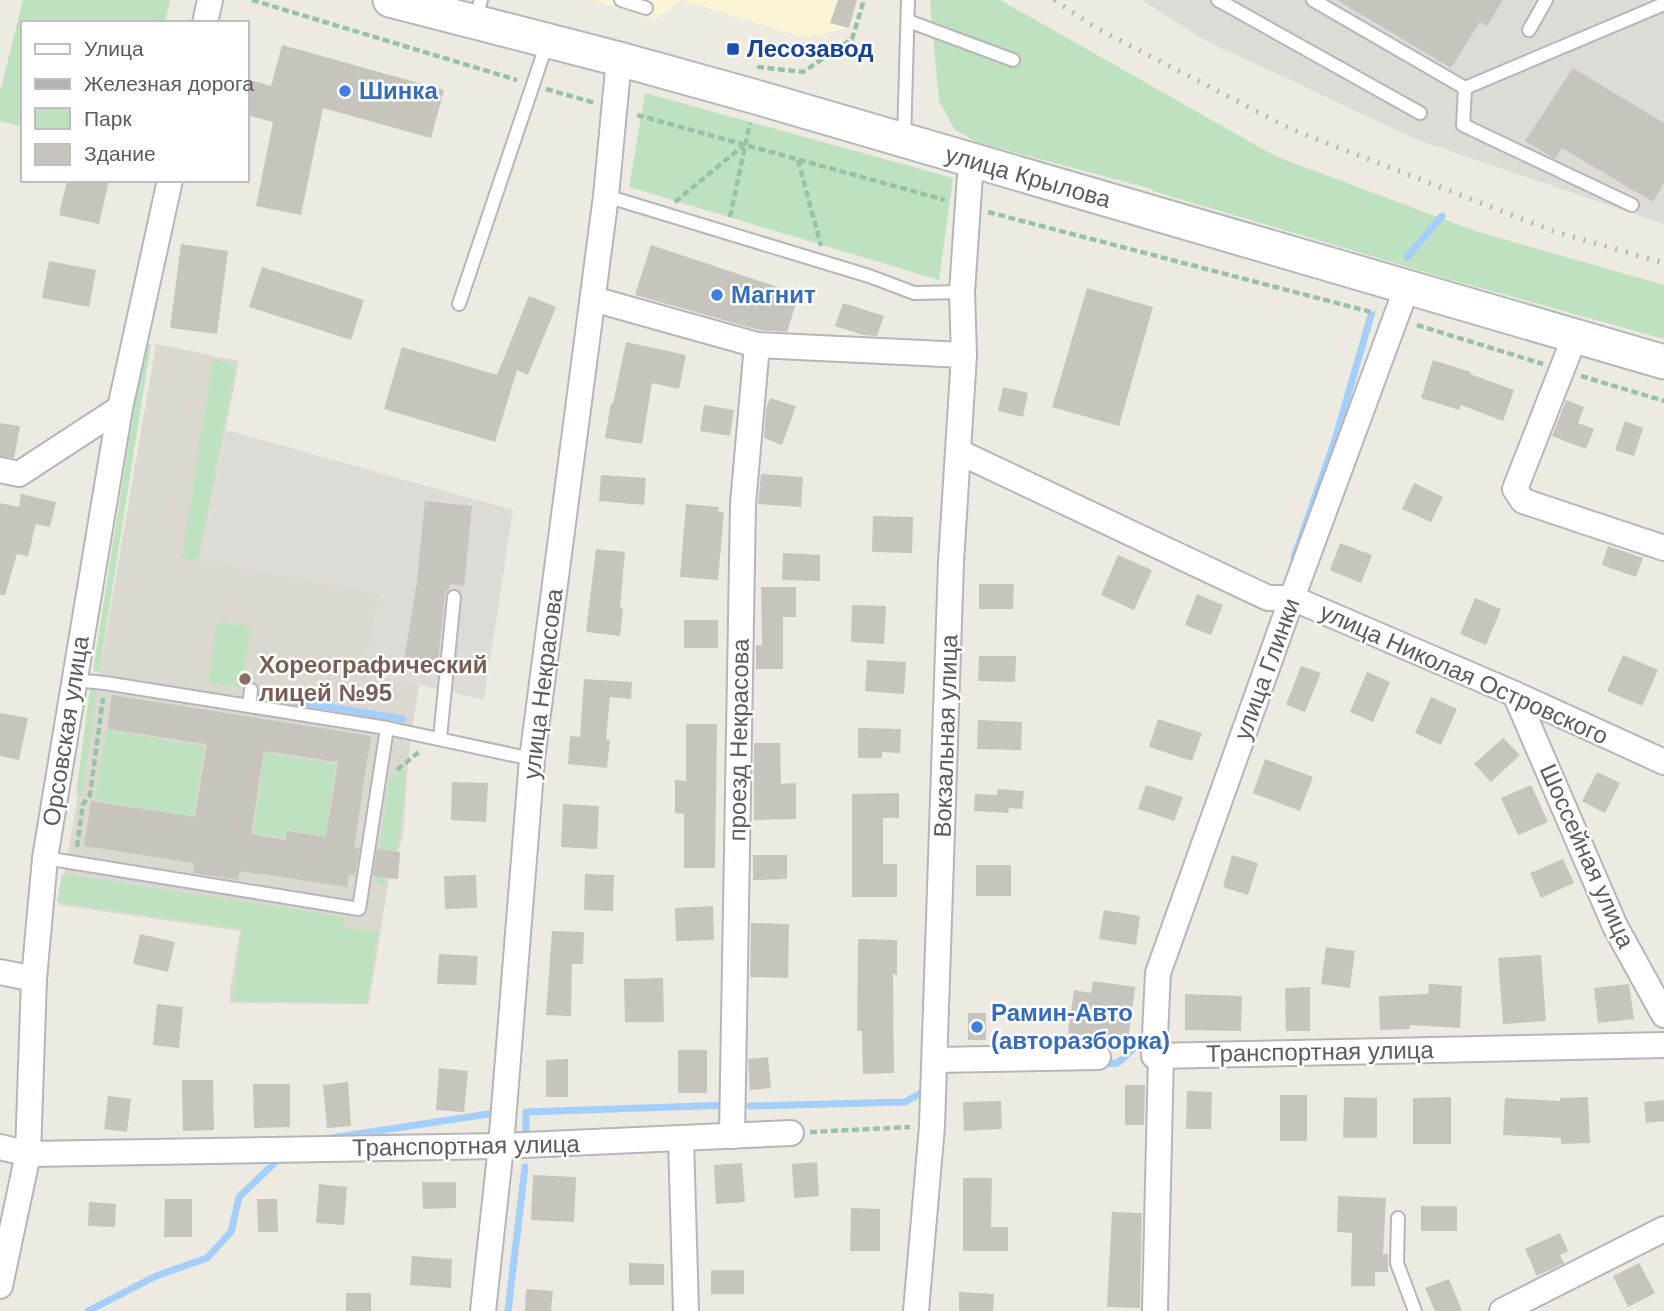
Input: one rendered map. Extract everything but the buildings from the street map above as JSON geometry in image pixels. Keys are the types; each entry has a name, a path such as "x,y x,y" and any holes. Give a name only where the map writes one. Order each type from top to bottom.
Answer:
{"main road":[{"name":"улица Крылова","path":"390,0 478,11 548,40 904,140 1664,362"}],"street":[{"path":"205,21 210,0"},
{"name":"улица Некрасова","path":"483,1311 501,1146 532,759 606,196 619,59"},
{"name":"Вокзальная улица","path":"915,1311 932,1126 951,562 964,355 962,292 971,160"},
{"name":"Орсовская улица","path":"0,1286 28,1154 34,979 45,858 120,408 170,182"},
{"name":"улица Глинки","path":"1155,1311 1158,973 1407,287"},
{"path":"593,299 757,345 964,355"},
{"path":"1575,336 1515,489 1523,501 1664,548"},
{"name":"проезд Некрасова","path":"732,1136 743,504 757,345"},
{"path":"0,470 19,474 120,408"},
{"name":"улица Николая Островского","path":"958,452 1268,598 1292,598 1515,694 1664,762"},
{"name":"Шоссейная улица","path":"1515,694 1615,926 1664,1015"},
{"path":"0,972 34,979"},
{"name":"Транспортная улица","path":"1158,1056 1664,1045"},
{"path":"934,1060 1098,1057"},
{"name":"Транспортная улица","path":"0,1147 28,1154 501,1146 791,1133"},
{"path":"681,1139 686,1311"},
{"path":"1502,1311 1664,1229"}],"lane":[{"path":"621,0 646,8"},
{"path":"904,140 908,0"},
{"path":"1218,0 1420,113"},
{"path":"1313,0 1465,88"},
{"path":"1529,30 1546,0"},
{"path":"1465,88 1664,4"},
{"path":"908,21 1013,60"},
{"path":"459,304 548,40"},
{"path":"1465,88 1463,125 1632,205"},
{"path":"606,196 915,293 962,292"},
{"path":"438,738 454,597"},
{"path":"74,680 387,728 532,759"},
{"path":"249,706 251,690"},
{"path":"45,858 359,909 387,728"},
{"path":"1398,1218 1396,1262 1415,1311"}],"path":[{"path":"661,214 745,145"},
{"path":"797,159 826,264"},
{"path":"75,864 83,804 90,795 106,683"},
{"path":"378,786 438,738"},
{"path":"791,1133 932,1126"}],"shaded area":[{"path":"593,0 682,0 656,19"},
{"path":"682,0 857,0 849,28 805,38"},
{"path":"1141,0 1664,0 1664,224 1418,140 1205,40"},
{"name":"Хореографический лицей №95","path":"156,344 239,361 200,559 380,594 364,672 419,685 409,751 403,837 398,851 398,879 389,879 369,1004 230,1003 240,931 59,905"},
{"path":"226,430 513,510 484,700 364,672 380,594 200,559"}],"green space":[{"path":"23,0 170,0 165,21 21,21 21,126 0,121 0,92"},
{"path":"930,0 1000,0 1275,156 1475,231 1664,285 1664,339 1445,278 1152,189 979,143 955,130 939,101"},
{"path":"645,93 953,178 939,280 629,187"},
{"path":"144,344 151,344 99,672 93,671"},
{"path":"213,359 236,364 198,560 182,557"},
{"path":"218,621 251,627 240,687 208,682"},
{"path":"90,688 97,689 82,796 76,795"},
{"path":"106,730 205,746 192,826 165,821 166,812 95,800"},
{"path":"265,753 336,764 328,815 358,820 355,841 287,830 285,838 253,833"},
{"path":"406,769 400,836 396,851 383,850 381,877 387,878 386,885 374,883 389,781"},
{"path":"62,874 344,917 343,928 378,932 367,1003 233,1001 242,929 57,902"}],"waterway":[{"path":"1407,257 1442,216"},
{"path":"1294,558 1335,440 1371,315"},
{"path":"257,695 403,719"},
{"path":"1099,1064 1118,1063 1147,1033"},
{"path":"750,1106 905,1102 921,1093"},
{"path":"526,1140 526,1112 730,1105"},
{"path":"331,1138 488,1114"},
{"path":"88,1311 156,1276 207,1258 231,1232 239,1197 283,1155"},
{"path":"508,1311 525,1167"}],"railway":[{"path":"1054,0 1096,28 1291,129 1553,231 1664,263"}],"place":[{"name":"Лесозавод","path":"733,49"},
{"name":"Шинка","path":"345,91"},
{"name":"Магнит","path":"717,295"},
{"name":"Хореографический лицей №95","path":"245,679"},
{"name":"Рамин-Авто (авторазборка)","path":"977,1027"}]}
